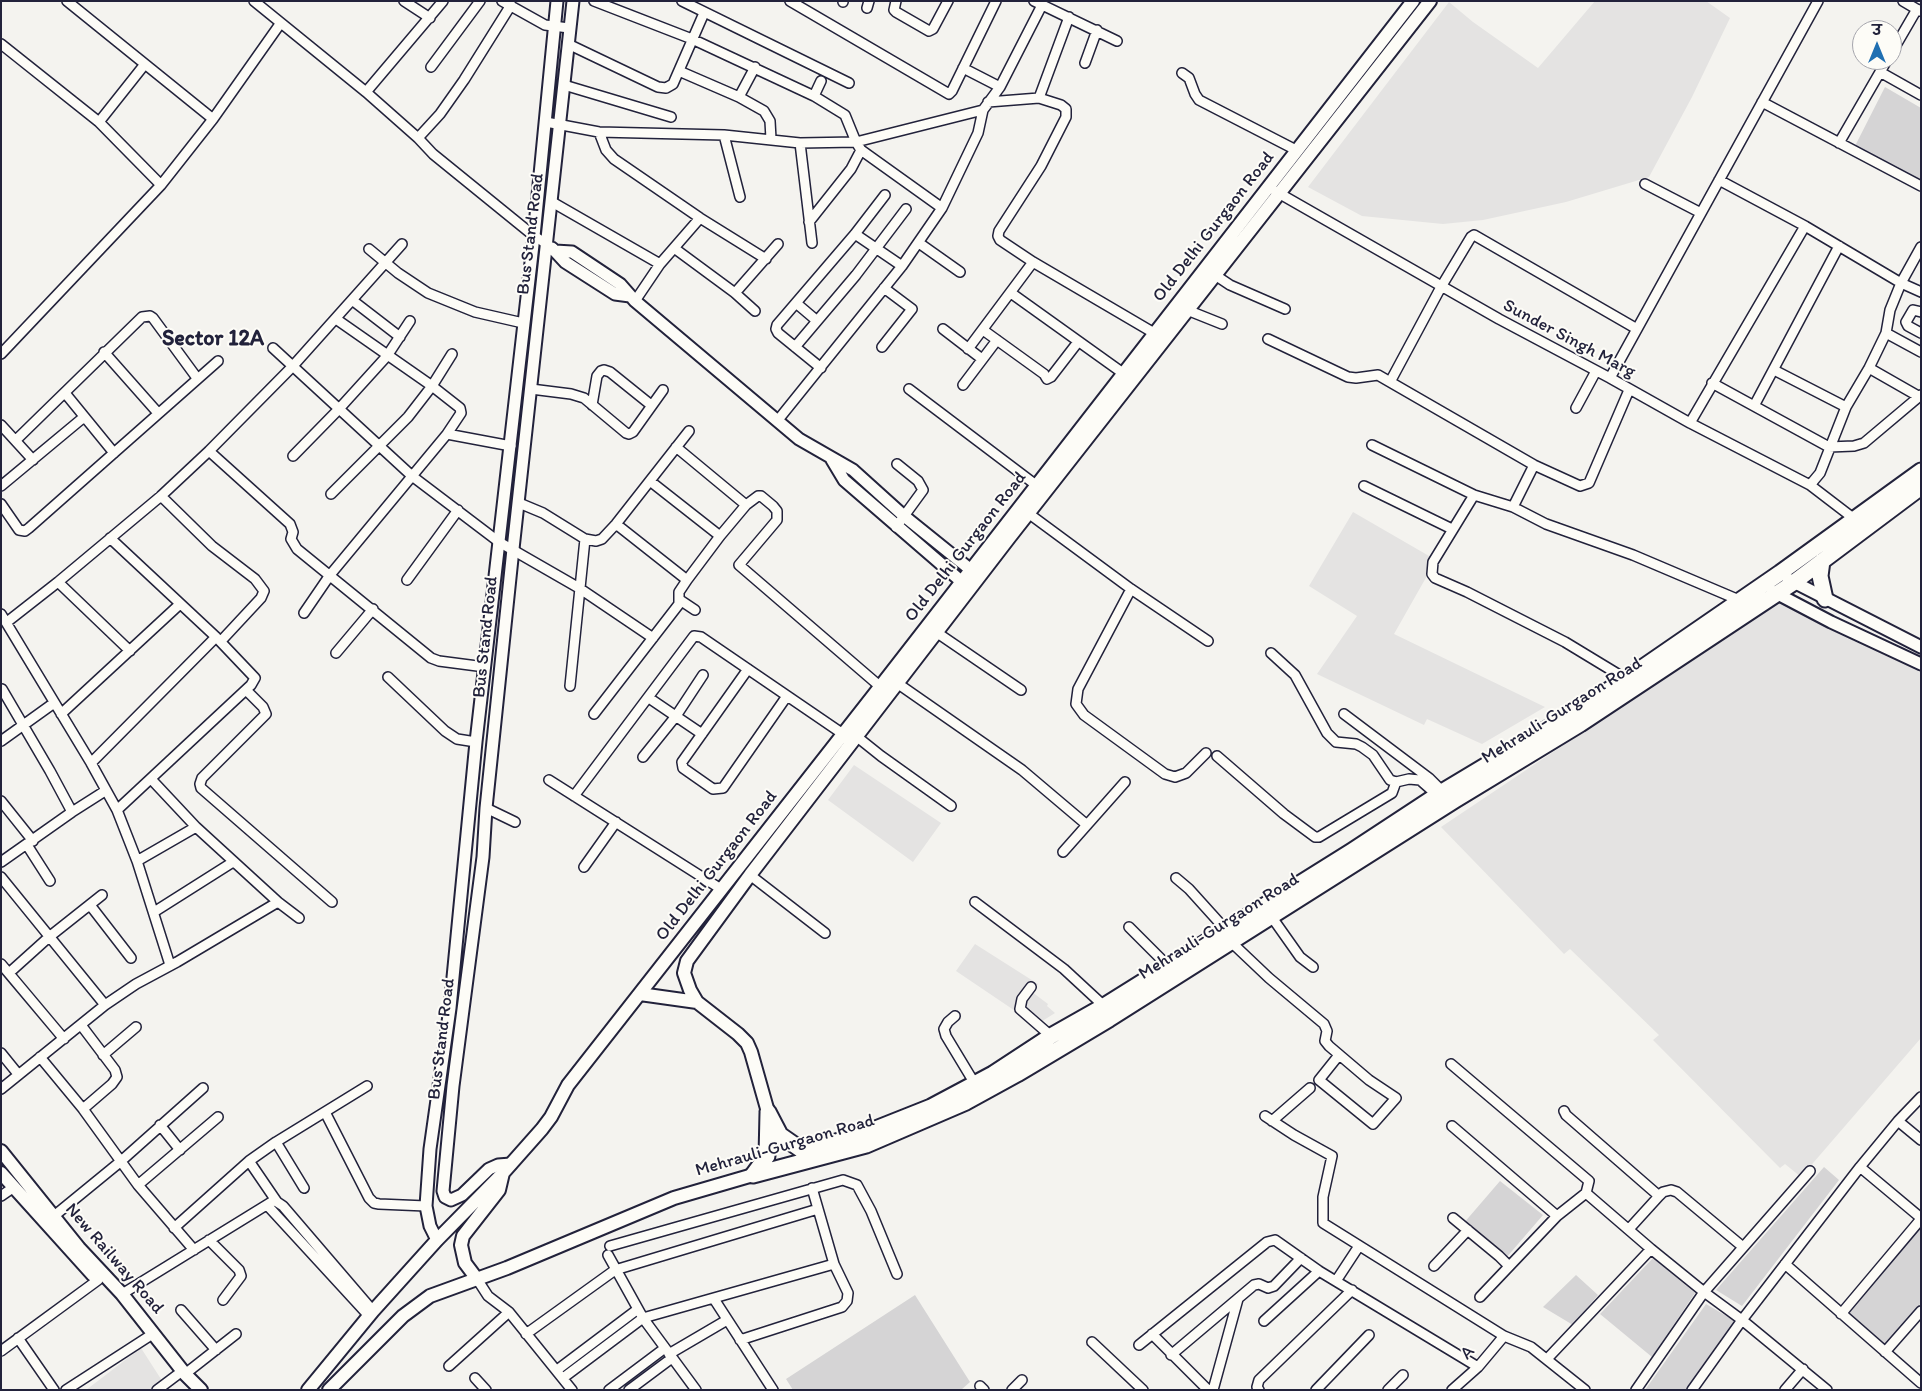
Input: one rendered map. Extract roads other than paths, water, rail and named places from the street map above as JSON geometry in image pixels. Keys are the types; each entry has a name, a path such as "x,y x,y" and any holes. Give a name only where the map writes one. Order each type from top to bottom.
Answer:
{"main road":[{"name":"Old Delhi Gurgaon Road","path":"697,1002 684,973 687,961 753,870 856,736 971,570 1036,485 1215,275 1274,190 1296,150 1413,1"},
{"name":"Old Delhi Gurgaon Road","path":"308,1390 371,1313 437,1240 507,1168 551,1117 568,1085 720,889 843,734 889,688 936,632 1028,513 1128,376 1154,333 1430,1"},
{"name":"Mehrauli-Gurgaon Road","path":"1228,935 1270,916 1446,794 1580,724 1793,583 1822,560 1860,523 1921,472"},
{"name":"Mehrauli-Gurgaon Road","path":"330,1390 403,1316 430,1296 507,1268 674,1198 866,1145 966,1102 1017,1074 1109,1019 1189,960 1352,851 1446,794 1626,679 1780,573 1921,487"},
{"path":"1822,560 1820,576 1825,599"},
{"path":"746,857 753,870"},
{"name":"Mehrauli-Gurgaon Road","path":"768,1112 780,1135 803,1151 858,1136 931,1107 975,1084 1168,966 1189,960"},
{"path":"640,994 697,1002 738,1034 746,1043 751,1052 768,1112 767,1156 753,1175"},
{"name":"New Railway Road","path":"1,1151 80,1248 122,1294 191,1390"},
{"path":"477,1278 465,1263 461,1245 463,1236 499,1190 507,1168"},
{"name":"New Railway Road","path":"1,1173 181,1374 201,1390"}],"street":[{"path":"67,1 213,119"},
{"path":"404,1 430,18"},
{"path":"366,92 443,1"},
{"path":"431,68 480,1"},
{"name":"Bus Stand Road","path":"437,1240 430,1226 426,1206 430,1149 450,1008 476,742 534,236 557,1"},
{"name":"Bus Stand Road","path":"507,1168 498,1165 489,1169 462,1195 451,1200 445,1196 453,1086 483,857 486,808 518,503 531,388 551,247 552,202 561,126 569,28 574,1"},
{"path":"594,1 692,39 814,96 845,115 858,146 942,208"},
{"path":"682,1 849,83"},
{"path":"790,1 946,93 952,91 996,1"},
{"path":"896,1 894,10 896,12 928,31 932,29 948,1"},
{"path":"1610,378 1818,1"},
{"path":"1902,36 1919,10 1903,1"},
{"path":"258,2 280,24 366,92 418,138 433,154 534,236 551,247 572,252 620,284 632,299 799,439 832,460 853,470 904,516 971,570"},
{"path":"418,138 440,114 464,80 507,3 545,25 569,28"},
{"path":"778,420 902,266 942,208 978,133 986,106 1000,87 1038,3 1117,41"},
{"path":"568,44 658,87 666,88 671,86 679,71 704,13"},
{"path":"1039,98 1069,17"},
{"path":"1,354 161,185 213,119 280,24"},
{"path":"1084,63 1097,30"},
{"path":"1,44 100,122 161,185"},
{"path":"100,122 145,64"},
{"path":"739,97 755,67"},
{"path":"963,68 1000,87"},
{"path":"679,71 739,97 764,111 769,116 771,139"},
{"path":"1839,143 1880,72 1921,95"},
{"path":"1182,73 1189,78 1199,100 1296,150"},
{"path":"814,96 821,81"},
{"path":"564,85 671,117"},
{"path":"546,122 599,132 724,135 800,143 858,146 986,106 1039,98 1061,105 1066,109 1066,117 1041,166 999,231 998,236 1000,240 1033,262 1154,333"},
{"path":"1762,102 1921,186"},
{"path":"599,132 606,150 614,159 700,218 766,259"},
{"path":"724,135 740,197"},
{"path":"800,143 812,243"},
{"path":"809,222 851,168 858,146"},
{"path":"1720,180 1804,226 1901,283 1921,292"},
{"path":"1645,184 1702,213"},
{"name":"Sunder Singh Marg","path":"1274,190 1441,287 1690,423 1810,486 1860,523"},
{"path":"821,368 778,333 777,325 855,234 885,195"},
{"path":"552,202 660,264"},
{"path":"795,346 876,250 906,209"},
{"path":"632,299 700,218"},
{"path":"1690,423 1804,226"},
{"path":"855,234 902,266"},
{"path":"1390,382 1441,287 1474,235 1637,329"},
{"path":"919,243 960,272"},
{"path":"7,622 161,496 209,451 292,367 402,244"},
{"path":"735,293 778,244"},
{"path":"1754,406 1839,246"},
{"path":"1810,486 1820,473 1846,408 1886,333 1890,310 1901,283 1921,247"},
{"path":"674,248 735,293 755,312"},
{"path":"369,249 398,274 428,293 475,312 523,323"},
{"path":"968,349 1033,262"},
{"path":"1215,275 1230,285 1285,309"},
{"path":"882,347 912,309 884,288"},
{"path":"1011,292 1078,342 1128,376"},
{"path":"352,300 400,337"},
{"path":"796,303 816,320"},
{"path":"1187,310 1222,324"},
{"path":"1890,310 1906,319 1908,326 1921,333"},
{"path":"1906,319 1913,310 1921,312"},
{"path":"16,440 142,317 150,316 197,378"},
{"path":"304,613 330,575 448,434 461,413 460,408 432,386 336,319"},
{"path":"293,456 387,356 410,321"},
{"path":"943,329 982,359"},
{"path":"983,330 1044,374 1047,379 1051,377 1078,342"},
{"path":"1886,333 1921,352"},
{"path":"1268,339 1348,377 1356,378 1378,375 1534,465 1580,486 1589,482 1629,390"},
{"path":"963,385 997,340"},
{"path":"273,348 378,447 412,476 499,542 579,588 653,638"},
{"path":"104,352 158,413"},
{"path":"331,494 408,417 432,386 452,354"},
{"path":"1,504 19,530 25,531 218,361"},
{"path":"1712,383 1829,447 1854,446 1864,442 1920,396 1869,368"},
{"path":"592,405 597,376 604,370 610,372 651,406"},
{"path":"1774,370 1846,408"},
{"path":"1576,408 1596,371"},
{"path":"531,388 571,394 584,398 626,433 630,434 664,390"},
{"path":"909,389 1036,485"},
{"path":"65,394 114,453"},
{"path":"1,486 84,417"},
{"path":"1,425 33,460"},
{"path":"518,503 543,513 585,539 596,541 602,539 689,431"},
{"path":"448,434 511,446"},
{"path":"1372,445 1474,495 1513,507 1546,524 1633,555 1739,600"},
{"path":"676,447 746,505"},
{"path":"209,451 290,524 293,528 292,543 434,660 485,667"},
{"path":"832,460 844,480 896,527 962,582"},
{"path":"896,527 921,496 923,490 918,481 897,464"},
{"path":"1513,507 1534,465"},
{"path":"650,481 720,536"},
{"path":"1364,486 1452,529"},
{"path":"1474,495 1433,562 1432,574 1434,578 1467,592 1565,642 1626,679"},
{"path":"91,763 261,598 264,591 255,580 212,546 161,496"},
{"path":"594,714 680,600 679,592 720,536 746,505 758,496 761,496 773,506 778,516 777,520 739,565 889,688 1022,770 1087,825"},
{"path":"407,580 458,510"},
{"path":"1028,513 1131,589 1208,641"},
{"path":"616,524 687,580"},
{"path":"110,538 218,639 254,675 255,681 117,810"},
{"path":"570,686 585,539"},
{"path":"1780,573 1793,583 1921,647"},
{"path":"58,582 130,651"},
{"path":"1763,585 1776,594 1831,622 1921,664"},
{"path":"1131,589 1078,689 1076,704 1084,715 1165,774 1175,777 1186,773 1206,753"},
{"path":"680,600 695,610"},
{"path":"61,714 180,604"},
{"path":"336,653 373,610"},
{"path":"1,614 91,763 117,810 137,861 170,965"},
{"path":"936,632 1021,690"},
{"path":"574,796 694,636 701,637 843,734"},
{"path":"1271,653 1294,675 1327,733 1336,742 1356,744 1362,747 1373,755 1390,780 1396,782 1409,778 1420,780 1446,794"},
{"path":"748,669 682,762 681,766 683,768 713,789 719,789 727,783 787,696"},
{"path":"643,758 676,716 703,676"},
{"path":"388,677 445,731 458,739 476,742"},
{"path":"2,689 72,812"},
{"path":"246,690 263,707 266,714 202,778 201,788 332,902"},
{"path":"649,698 702,734"},
{"path":"1,741 54,703"},
{"path":"1344,714 1429,778 1446,794"},
{"path":"856,736 880,756 951,806"},
{"path":"1218,756 1284,814 1315,837 1319,837 1392,793 1396,782"},
{"path":"150,779 196,827 298,918"},
{"path":"549,780 720,889"},
{"path":"1063,852 1125,782"},
{"path":"1,862 72,812 106,791"},
{"path":"1,801 30,843 50,881"},
{"path":"486,808 515,822"},
{"path":"584,868 616,822"},
{"path":"137,861 196,827"},
{"path":"466,854 483,857"},
{"path":"154,912 234,862"},
{"path":"753,870 826,933"},
{"path":"1,877 105,1005"},
{"path":"1176,878 1189,889 1228,935 1269,978 1324,1024 1327,1031 1326,1043 1369,1080 1396,1098 1373,1124 1319,1080 1339,1055"},
{"path":"9,973 49,937 102,895"},
{"path":"1,1089 105,1005 146,977 278,902"},
{"path":"975,902 1064,969 1104,1006"},
{"path":"90,905 131,958"},
{"path":"1270,916 1300,957 1313,967"},
{"path":"1129,927 1168,966"},
{"path":"1,964 64,1039"},
{"path":"1031,987 1022,999 1020,1009 1051,1036"},
{"path":"956,1016 948,1022 944,1029 946,1036 975,1084"},
{"path":"81,1025 115,1070 117,1077 112,1084 83,1109"},
{"path":"103,1055 136,1027"},
{"path":"1,1053 18,1074"},
{"path":"40,1057 83,1109 138,1185 194,1250"},
{"path":"1451,1064 1589,1181 1586,1193 1557,1216 1480,1297"},
{"path":"174,1228 249,1161 276,1142 367,1086"},
{"path":"54,1216 120,1162 203,1088"},
{"path":"1310,1088 1268,1118 1332,1156 1323,1197 1323,1223 1504,1336 1523,1342 1548,1359 1584,1390"},
{"path":"1692,1390 1742,1320 1860,1167 1898,1121 1921,1097"},
{"path":"1564,1111 1566,1115 1658,1196"},
{"path":"325,1112 369,1198 374,1203 426,1206"},
{"path":"138,1185 218,1117"},
{"path":"1898,1121 1921,1140"},
{"path":"160,1125 180,1150"},
{"path":"1452,1126 1557,1216"},
{"path":"276,1142 304,1188"},
{"path":"249,1161 280,1204 371,1313"},
{"path":"1840,1314 1921,1219 1860,1167"},
{"path":"1636,1390 1704,1292 1810,1171"},
{"path":"693,1389 643,1318 615,1270 609,1251 843,1180 857,1185 871,1211 896,1274"},
{"path":"1,1196 14,1187"},
{"path":"740,1340 842,1307 847,1301 848,1293 834,1264 812,1188"},
{"path":"1629,1229 1658,1196 1663,1192 1671,1190 1677,1192 1743,1247"},
{"path":"1586,1193 1651,1249 1803,1369 1826,1390"},
{"path":"122,1294 273,1201 280,1204"},
{"path":"267,1205 371,1313"},
{"path":"526,1334 615,1270 818,1208"},
{"path":"1453,1218 1508,1266"},
{"path":"1434,1266 1468,1230"},
{"path":"209,1240 239,1270 241,1276 223,1300"},
{"path":"1140,1345 1267,1242 1275,1240 1319,1271 1478,1367"},
{"path":"1336,1281 1359,1246"},
{"path":"1548,1359 1651,1249"},
{"path":"1171,1355 1256,1284 1268,1288 1274,1286 1301,1258"},
{"path":"563,1378 643,1318 834,1264"},
{"path":"1785,1264 1921,1383"},
{"path":"1264,1322 1319,1271"},
{"path":"477,1278 488,1296 508,1312 572,1390"},
{"path":"1,1351 98,1280"},
{"path":"1259,1390 1257,1387 1259,1380 1352,1290"},
{"path":"714,1299 773,1390"},
{"path":"1213,1390 1238,1299"},
{"path":"557,1370 638,1309"},
{"path":"181,1310 216,1350"},
{"path":"1886,1352 1921,1311"},
{"path":"449,1366 508,1312"},
{"path":"609,1390 726,1320"},
{"path":"157,1390 236,1334"},
{"path":"1152,1334 1208,1390"},
{"path":"1316,1390 1370,1334"},
{"name":"A","path":"1453,1390 1478,1367 1504,1336"},
{"path":"66,1390 148,1337"},
{"path":"18,1338 54,1390"},
{"path":"1092,1342 1143,1390"},
{"path":"629,1390 669,1354"},
{"path":"1785,1390 1803,1369"},
{"path":"1388,1390 1403,1375"},
{"path":"475,1378 486,1390"},
{"path":"1012,1390 1022,1380"}],"district":[{"name":"Sector 12A","path":"213,339"}]}
